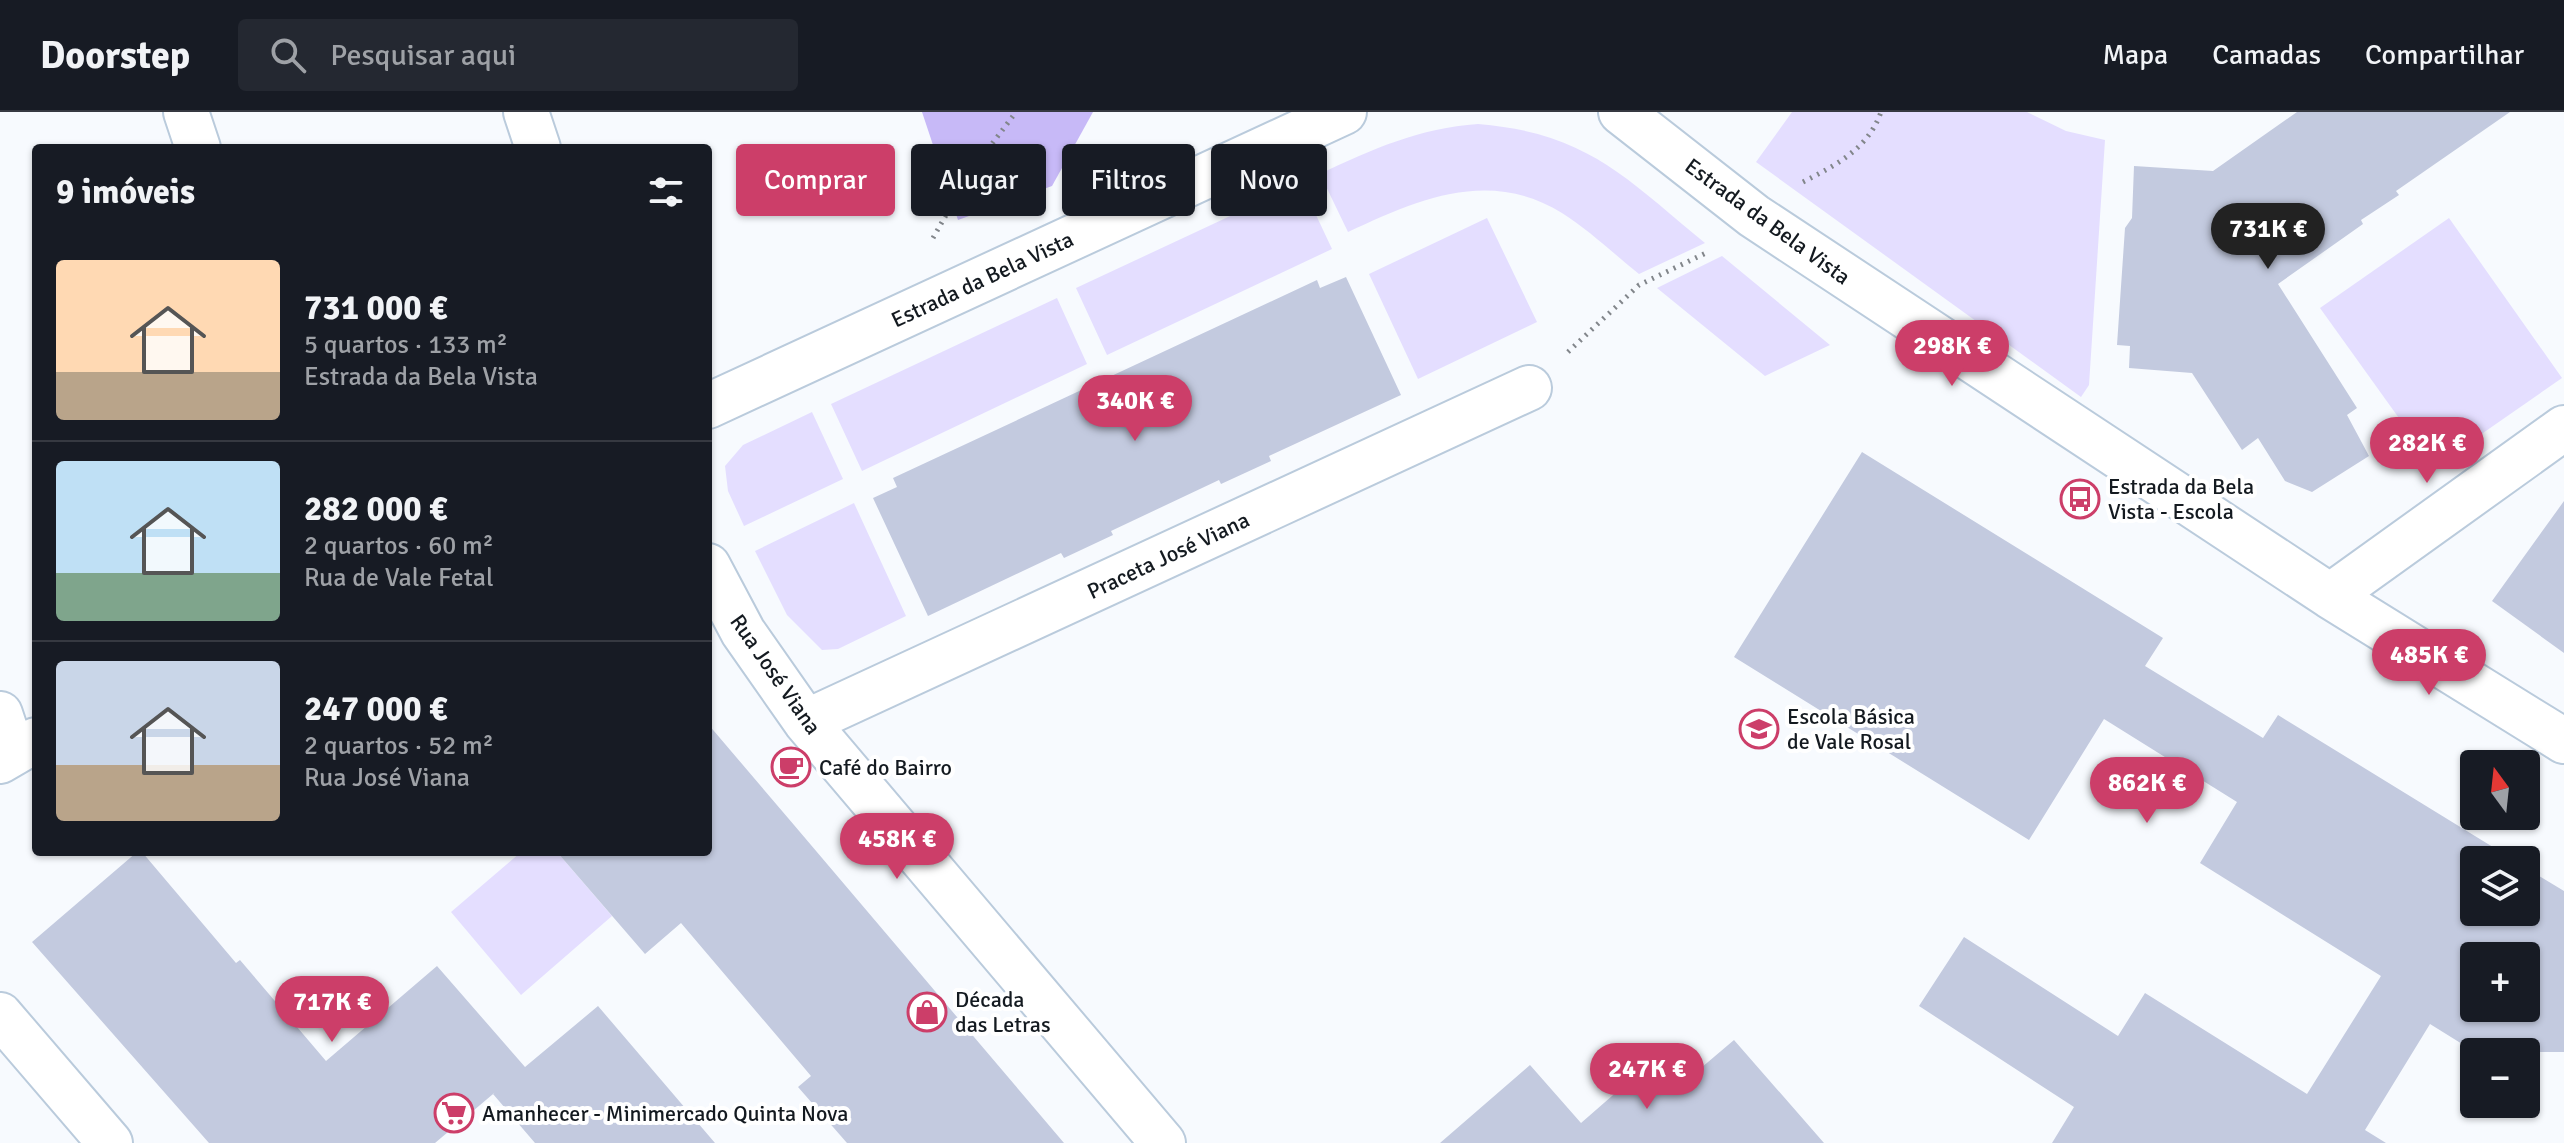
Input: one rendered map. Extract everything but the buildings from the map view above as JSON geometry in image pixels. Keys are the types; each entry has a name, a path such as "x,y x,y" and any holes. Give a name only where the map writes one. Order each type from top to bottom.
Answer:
{"street":[{"path":"186,112 197,144"},
{"path":"526,112 537,144"},
{"name":"Estrada da Bela Vista","path":"712,404 1344,112"},
{"name":"Estrada da Bela Vista","path":"1621,112 1754,216 2330,596 2564,741"},
{"name":"Praceta José Viana","path":"806,722 1529,388"},
{"path":"2330,596 2564,428"},
{"name":"Rua José Viana","path":"712,574 743,632 806,722 1163,1143"},
{"path":"0,1015 110,1143"}],"path":[{"path":"926,305 922,257 970,173 1016,112"},
{"path":"1529,388 1639,285 1712,250 1798,185 1848,158 1876,126 1881,112"}],"shaded area":[{"path":"922,112 1093,112 1075,144 1062,144 1062,168 1052,186 1046,188 1046,144 933,144"},
{"path":"1792,112 2027,112 2066,131 2105,140 2089,385 2081,397 1756,162"},
{"path":"1478,124 1516,129 1577,148 1627,179 1705,243 1639,274 1562,213 1508,192 1481,191 1454,193 1428,200 1348,232 1327,188 1327,171 1397,141"},
{"path":"1230,216 1316,216 1332,249 1107,355 1076,288"},
{"path":"1487,218 1537,322 1418,379 1369,274"},
{"path":"2449,218 2562,378 2434,467 2320,308"},
{"path":"1722,256 1830,345 1765,376 1657,288"},
{"path":"1057,298 1087,364 862,471 831,404"},
{"path":"812,412 843,479 744,526 728,491 725,466 743,445"},
{"path":"854,503 906,616 838,649 822,650 787,615 755,551"},
{"path":"516,856 560,856 612,916 521,995 451,912"}],"place":[{"name":"Estrada da Bela Vista - Escola","path":"2080,499"},
{"name":"Escola Básica de Vale Rosal","path":"1759,729"},
{"name":"Café do Bairro","path":"791,767"},
{"name":"Década das Letras","path":"927,1012"},
{"name":"Amanhecer - Minimercado Quinta Nova","path":"454,1113"}]}
